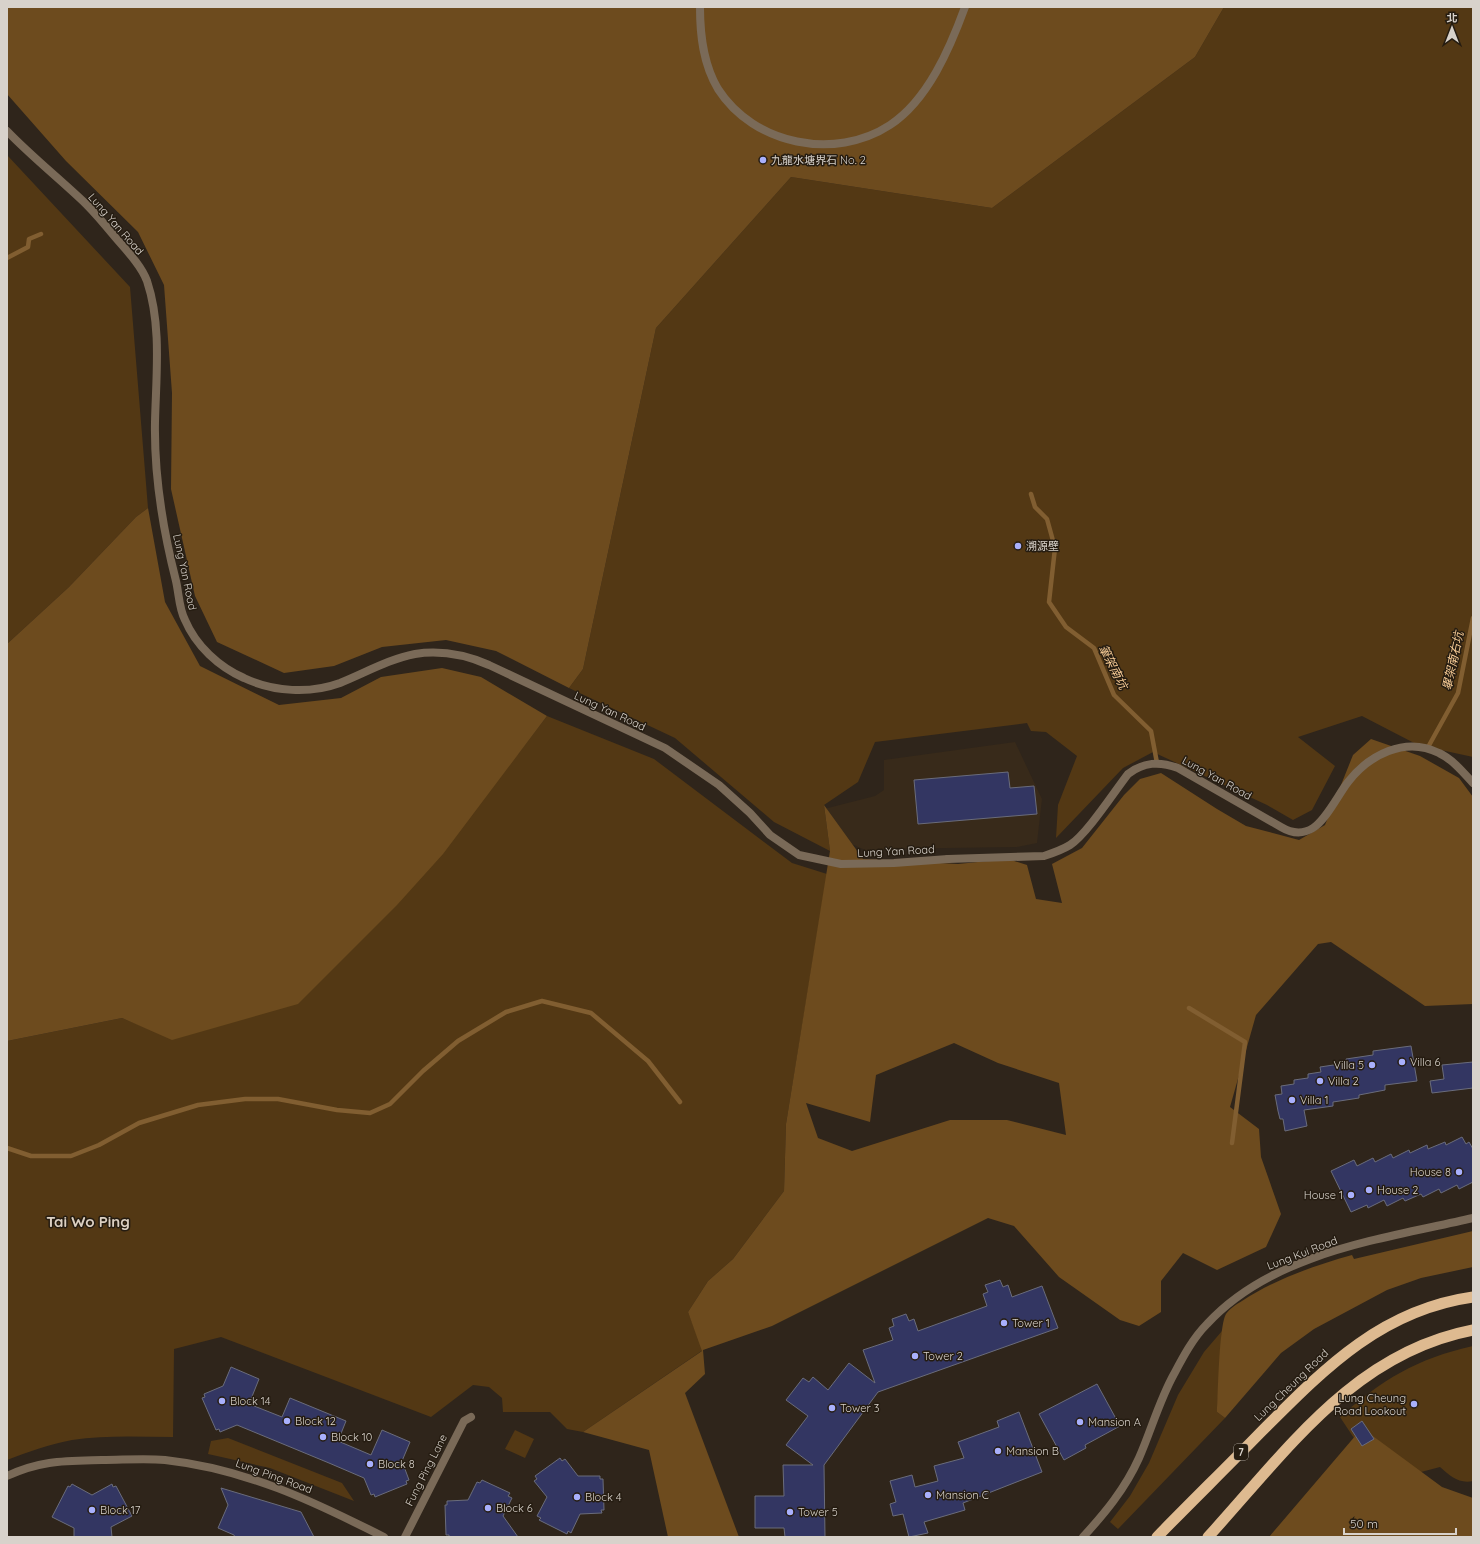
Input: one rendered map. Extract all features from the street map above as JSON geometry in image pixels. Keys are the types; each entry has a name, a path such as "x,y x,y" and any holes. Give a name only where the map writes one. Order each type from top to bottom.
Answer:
{"highway":[{"name":"Lung Cheung Road","path":"1157,1537 1312,1381 1344,1353 1375,1331 1407,1316 1446,1303 1473,1297"},
{"path":"1208,1537 1294,1441 1340,1395 1384,1363 1407,1351 1430,1341 1473,1330"}],"street":[{"path":"700,7 701,32 706,60 718,89 728,101 752,122 778,136 798,143 832,145 860,139 876,133 903,115 914,102 949,50 965,7"},
{"name":"Lung Yan Road","path":"7,132 38,162 87,205 130,254 146,279 153,308 158,351 155,423 156,478 172,568 184,619 201,645 221,664 232,672 257,684 284,689 306,690 338,684 394,660 416,654 438,653 464,656 489,665 665,748 719,785 750,813 770,835 799,855 841,864 1044,856 1054,853 1070,845 1083,833 1128,774 1135,769 1148,764 1163,764 1178,768 1281,827 1298,833 1308,830 1317,824 1348,782 1364,764 1380,754 1395,749 1414,747 1440,753 1456,765 1473,783"},
{"name":"Lung Kui Road","path":"1083,1537 1113,1502 1132,1472 1173,1376 1196,1337 1222,1309 1248,1289 1293,1266 1338,1250 1473,1218"},
{"name":"Fung Ping Lane","path":"405,1537 464,1421 471,1417"},
{"name":"Lung Ping Road","path":"7,1476 30,1466 54,1461 164,1460 209,1467 257,1479 289,1491 384,1537"}],"shaded area":[{"path":"7,7 1224,7 1195,57 992,208 791,177 656,328 583,669 569,688 496,651 446,640 382,647 334,666 284,673 217,642 195,596 171,489 172,393 164,285 138,232 66,161 7,94"},
{"path":"1224,7 1473,7 1473,757 1418,745 1362,716 1298,737 1335,766 1312,810 1293,820 1267,805 1153,752 1123,768 1056,838 1058,805 1077,756 1046,732 1031,731 1027,723 875,742 858,782 824,805 830,851 774,822 675,738 569,688 583,669 656,328 791,177 992,208 1195,57"},
{"path":"7,155 130,287 148,508 136,517 69,587 7,644"},
{"path":"148,508 165,602 200,666 279,705 341,698 381,677 442,668 481,677 547,716 443,854 397,905 298,1004 172,1040 122,1018 7,1041 7,644 69,587 136,517"},
{"path":"547,716 654,759 792,863 827,874 786,1124 784,1191 733,1259 708,1281 688,1312 703,1350 583,1432 567,1429 550,1412 503,1412 502,1398 489,1387 473,1385 431,1417 221,1337 174,1349 173,1437 84,1438 47,1446 7,1460 7,1041 122,1018 173,1039 518,754"},
{"path":"1371,739 1420,756 1459,778 1473,797 1473,1004 1425,1006 1331,942 1318,944 1256,1015 1230,1107 1259,1129 1261,1157 1281,1214 1266,1247 1217,1270 1183,1253 1161,1281 1161,1312 1139,1326 1120,1320 1059,1277 1014,1226 988,1218 772,1326 703,1350 705,1374 685,1393 739,1537 668,1537 649,1450 583,1432 702,1351 688,1312 708,1281 733,1259 784,1191 786,1124 830,851 824,805 863,859 958,864 1008,859 1027,865 1036,899 1062,903 1052,864 1082,848 1124,795 1140,779 1161,773 1246,826 1299,840 1325,825 1353,755","holes":["954,1043 998,1063 1059,1083 1066,1135 1007,1120 950,1120 852,1151 818,1138 806,1103 870,1122 876,1075"]},
{"path":"1015,742 1042,799 1037,843 1017,847 877,849 874,854 845,841 824,809 875,796 884,790 884,760"},
{"path":"1473,1231 1473,1267 1421,1278 1387,1290 1314,1329 1281,1353 1225,1418 1217,1412 1220,1345 1226,1314 1231,1308 1268,1286 1337,1259 1352,1255 1354,1259"},
{"path":"1222,1331 1217,1412 1225,1418 1118,1529 1110,1522 1130,1496 1149,1463 1178,1395 1204,1352"},
{"name":"Lung Cheung Road Lookout","path":"1473,1346 1473,1481 1468,1482 1459,1480 1451,1476 1440,1467 1383,1482 1340,1417 1371,1392 1401,1372 1434,1357"},
{"path":"1362,1428 1442,1487 1473,1498 1473,1537 1269,1537"},
{"path":"515,1430 534,1439 525,1458 505,1449"},
{"path":"228,1438 342,1483 354,1501 270,1468 208,1454 211,1441"}],"building":[{"path":"1008,772 1010,788 1034,786 1037,814 918,824 914,780"},
{"path":"1411,1046 1417,1081 1385,1085 1385,1090 1359,1095 1359,1098 1333,1102 1333,1106 1304,1110 1307,1126 1285,1131 1283,1119 1280,1119 1275,1095 1282,1094 1281,1086 1294,1084 1294,1080 1308,1078 1308,1074 1321,1072 1320,1067 1347,1063 1346,1059 1373,1055 1373,1051"},
{"path":"1473,1062 1473,1088 1432,1093 1430,1081 1444,1079 1442,1065"},
{"path":"1462,1137 1466,1144 1469,1142 1473,1149 1473,1182 1459,1189 1457,1185 1441,1193 1439,1189 1423,1197 1421,1194 1405,1201 1403,1198 1387,1206 1384,1200 1368,1208 1367,1205 1351,1212 1331,1171 1354,1160 1357,1166 1373,1158 1375,1162 1391,1154 1393,1158 1409,1150 1410,1153 1427,1145 1428,1149 1445,1142 1446,1145"},
{"path":"1000,1280 1003,1287 1008,1285 1012,1297 1042,1286 1058,1328 878,1392 824,1465 825,1537 785,1537 784,1528 755,1528 755,1496 784,1496 783,1465 813,1465 786,1445 808,1416 786,1400 803,1378 809,1382 813,1377 828,1390 849,1363 875,1383 863,1350 893,1340 889,1328 894,1326 892,1319 906,1314 909,1321 914,1319 918,1331 987,1306 983,1294 988,1292 985,1285"},
{"path":"231,1367 259,1379 249,1404 282,1417 290,1398 346,1421 338,1441 371,1455 382,1430 410,1442 402,1461 409,1480 406,1481 407,1484 375,1497 374,1494 371,1495 364,1478 329,1463 237,1425 220,1432 219,1429 216,1430 202,1398 205,1397 204,1394 223,1386"},
{"name":"Mansion A","path":"1097,1384 1120,1426 1085,1445 1086,1448 1064,1460 1039,1414"},
{"path":"1019,1412 1042,1472 963,1503 965,1510 924,1522 928,1533 909,1537 903,1514 893,1516 890,1504 896,1502 890,1481 912,1475 915,1487 938,1481 934,1466 964,1458 958,1442 999,1427 997,1421"},
{"path":"1362,1421 1374,1439 1362,1446 1351,1429"},
{"name":"Block 4","path":"560,1458 562,1461 565,1459 578,1476 600,1476 600,1479 603,1479 604,1510 601,1510 602,1513 580,1514 571,1533 568,1531 567,1534 539,1520 541,1518 537,1516 547,1497 534,1481 537,1479 535,1476"},
{"name":"Block 6","path":"482,1480 510,1493 508,1496 512,1498 503,1516 518,1537 449,1537 449,1535 446,1535 445,1505 447,1505 447,1501 468,1500 477,1482 480,1483"},
{"name":"Block 17","path":"72,1484 92,1495 112,1484 113,1487 116,1486 132,1516 111,1527 112,1537 74,1537 74,1528 52,1517 68,1486 70,1487"},
{"path":"221,1488 301,1512 314,1537 235,1537 234,1535 218,1528 228,1505"}],"waterway":[{"path":"7,258 28,247 29,239 41,234"},
{"name":"筆架南坑","path":"1031,494 1035,507 1047,519 1055,548 1049,602 1066,627 1094,648 1114,695 1151,731 1157,763"},
{"name":"畢架南右坑","path":"1427,749 1458,693 1473,618"},
{"path":"7,1148 31,1156 71,1156 99,1145 139,1123 198,1105 245,1099 278,1099 337,1110 370,1113 390,1104 423,1071 458,1041 506,1012 542,1001 591,1013 648,1061 680,1102"},
{"path":"1189,1008 1245,1042 1232,1143"}],"place":[{"name":"九龍水塘界石 No. 2","path":"763,160"},
{"name":"溯源壁","path":"1018,546"},
{"name":"Villa 6","path":"1402,1062"},
{"name":"Villa 5","path":"1372,1065"},
{"name":"Villa 2","path":"1320,1081"},
{"name":"Villa 1","path":"1292,1100"},
{"name":"House 8","path":"1459,1172"},
{"name":"House 2","path":"1369,1190"},
{"name":"House 1","path":"1351,1195"},
{"name":"Tower 1","path":"1004,1323"},
{"name":"Tower 2","path":"915,1356"},
{"name":"Block 14","path":"222,1401"},
{"name":"Lung Cheung Road Lookout","path":"1414,1404"},
{"name":"Tower 3","path":"832,1408"},
{"name":"Block 12","path":"287,1421"},
{"name":"Mansion A","path":"1080,1422"},
{"name":"Block 10","path":"323,1437"},
{"name":"Mansion B","path":"998,1451"},
{"name":"Block 8","path":"370,1464"},
{"name":"Mansion C","path":"928,1495"},
{"name":"Block 4","path":"577,1497"},
{"name":"Block 6","path":"488,1508"},
{"name":"Block 17","path":"92,1510"},
{"name":"Tower 5","path":"790,1512"}],"district":[{"name":"Tai Wo Ping","path":"88,1222"}]}
